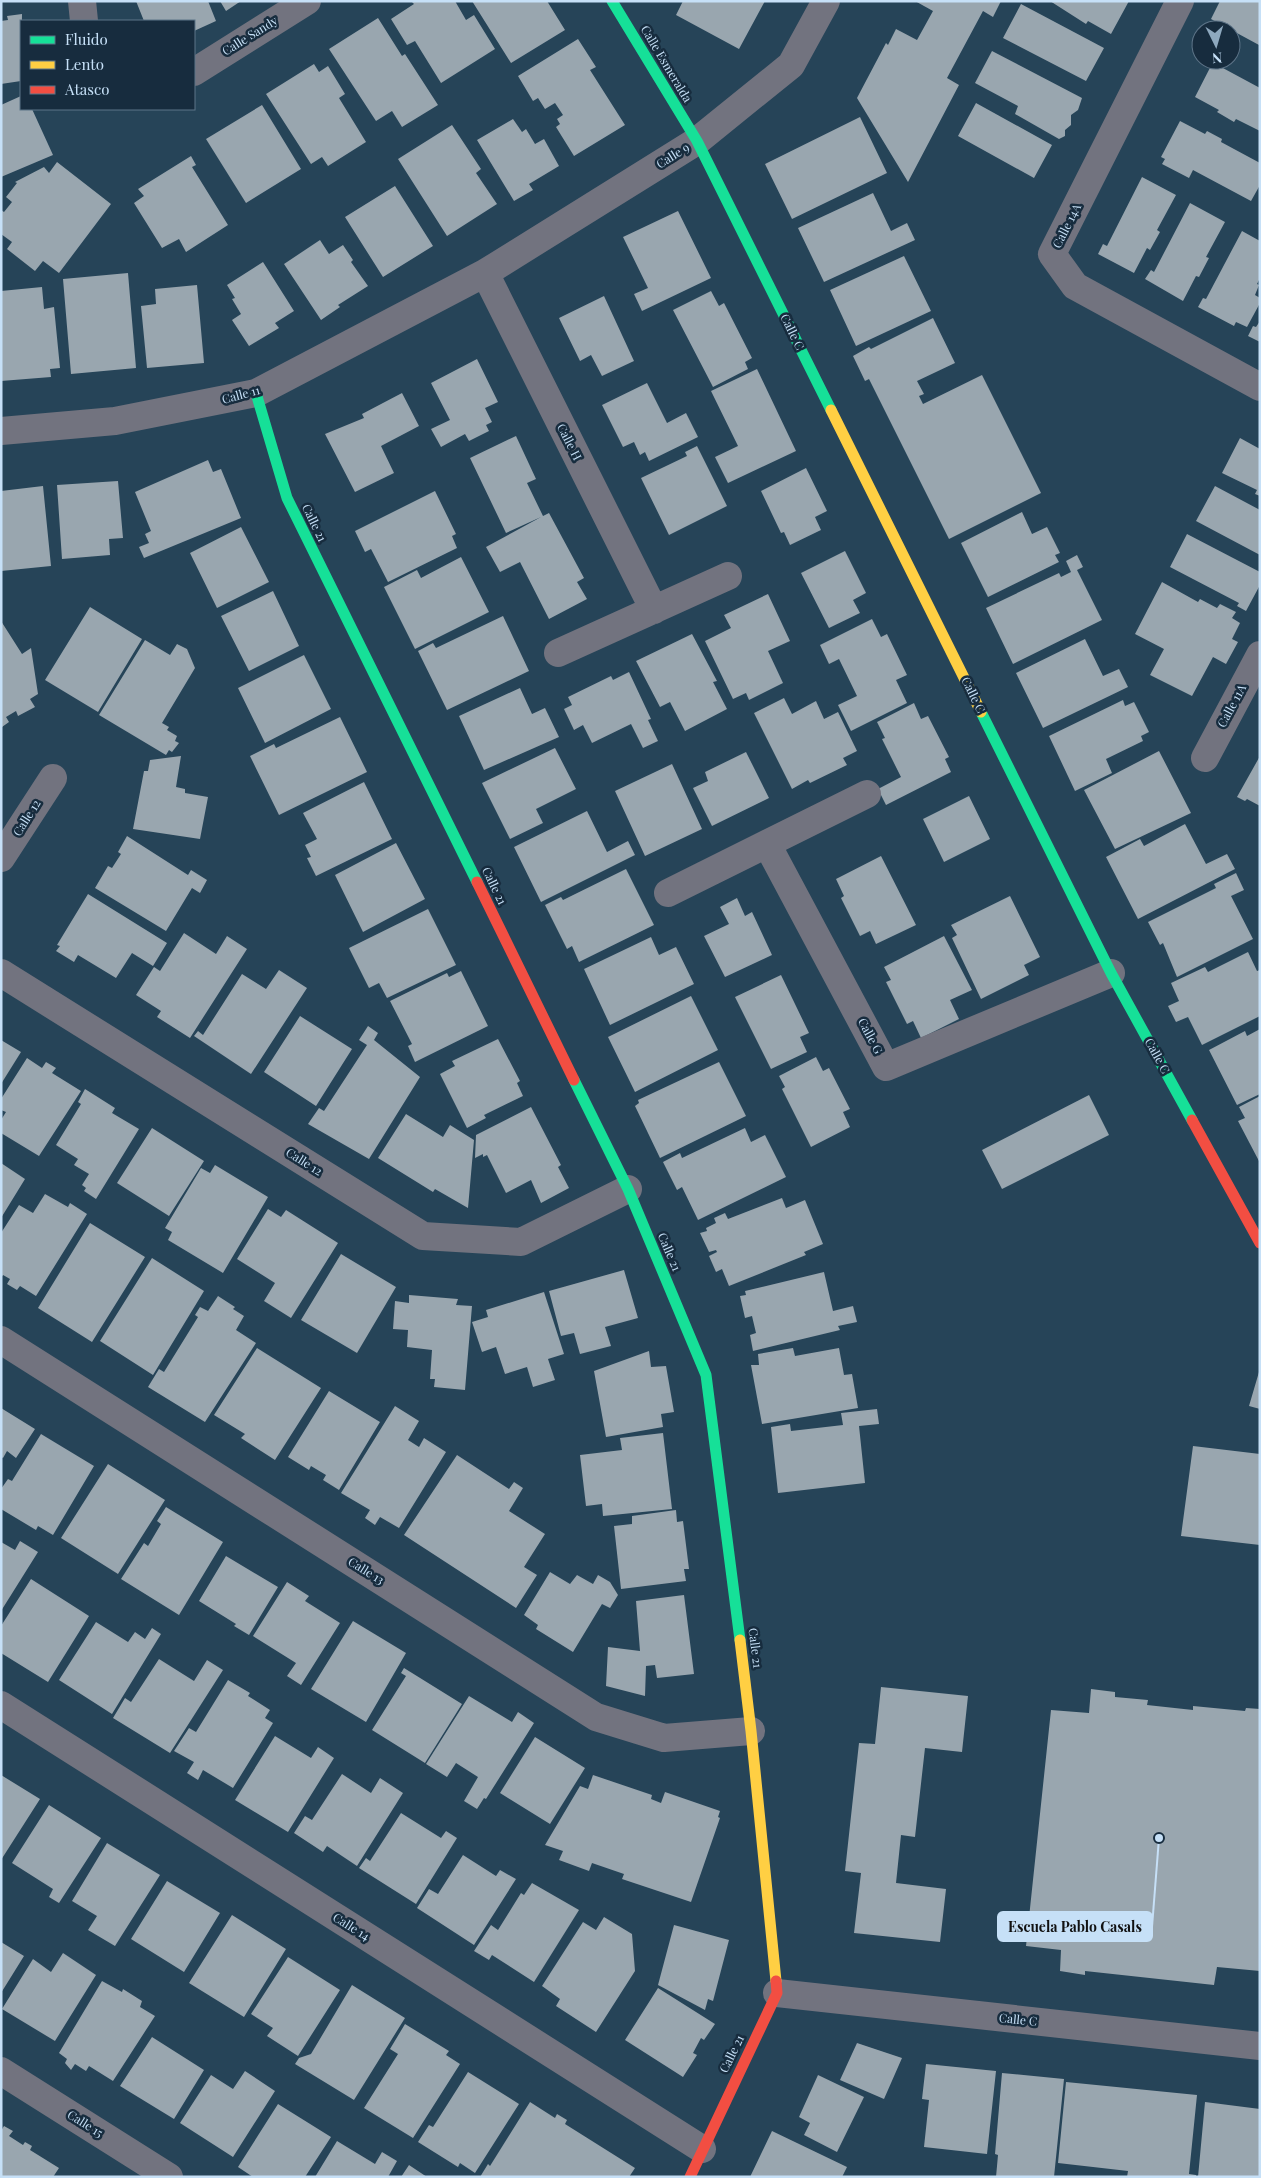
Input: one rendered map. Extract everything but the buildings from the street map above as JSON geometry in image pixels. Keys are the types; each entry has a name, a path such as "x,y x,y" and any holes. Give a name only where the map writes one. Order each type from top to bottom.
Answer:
{"street":[{"path":"82,1 84,20"},
{"name":"Calle Sandy","path":"195,71 307,1"},
{"name":"Calle Esmeralda","path":"612,1 697,141"},
{"name":"Calle 9","path":"485,273 697,141 791,65 826,1"},
{"name":"Calle 14A","path":"1180,1 1052,254 1075,286 1260,386"},
{"name":"Calle C","path":"697,141 1111,973 1260,1243"},
{"name":"Calle 11","path":"1,431 116,421 256,393 485,273"},
{"name":"Calle H","path":"485,273 654,610"},
{"name":"Calle 21","path":"256,393 287,498 628,1189 706,1374 751,1730 777,1993 690,2177"},
{"path":"558,653 728,576"},
{"name":"Calle 11A","path":"1205,758 1260,655"},
{"name":"Calle 12","path":"1,858 53,778"},
{"path":"668,893 867,794"},
{"name":"Calle G","path":"767,844 886,1067 1111,973"},
{"name":"Calle 12","path":"1,973 423,1236 521,1242 628,1189"},
{"name":"Calle 13","path":"1,1340 596,1717 664,1738 751,1730"},
{"name":"Calle 14","path":"1,1705 702,2149"},
{"name":"Calle C","path":"777,1993 1260,2046"},
{"name":"Calle 15","path":"1,2071 169,2177"}],"traffic: fast":[{"path":"612,1 697,141 831,410"},
{"path":"256,393 287,498 477,882"},
{"path":"981,712 1111,973 1192,1120"},
{"path":"574,1080 628,1189 706,1375 740,1640"}],"traffic: slow":[{"path":"831,410 981,712"},
{"path":"740,1640 776,1981"}],"traffic: jam":[{"path":"477,882 574,1080"},
{"path":"1192,1120 1260,1243"},
{"path":"690,2177 777,1993 776,1981"}],"place":[{"name":"Escuela Pablo Casals","path":"1159,1838"}]}
